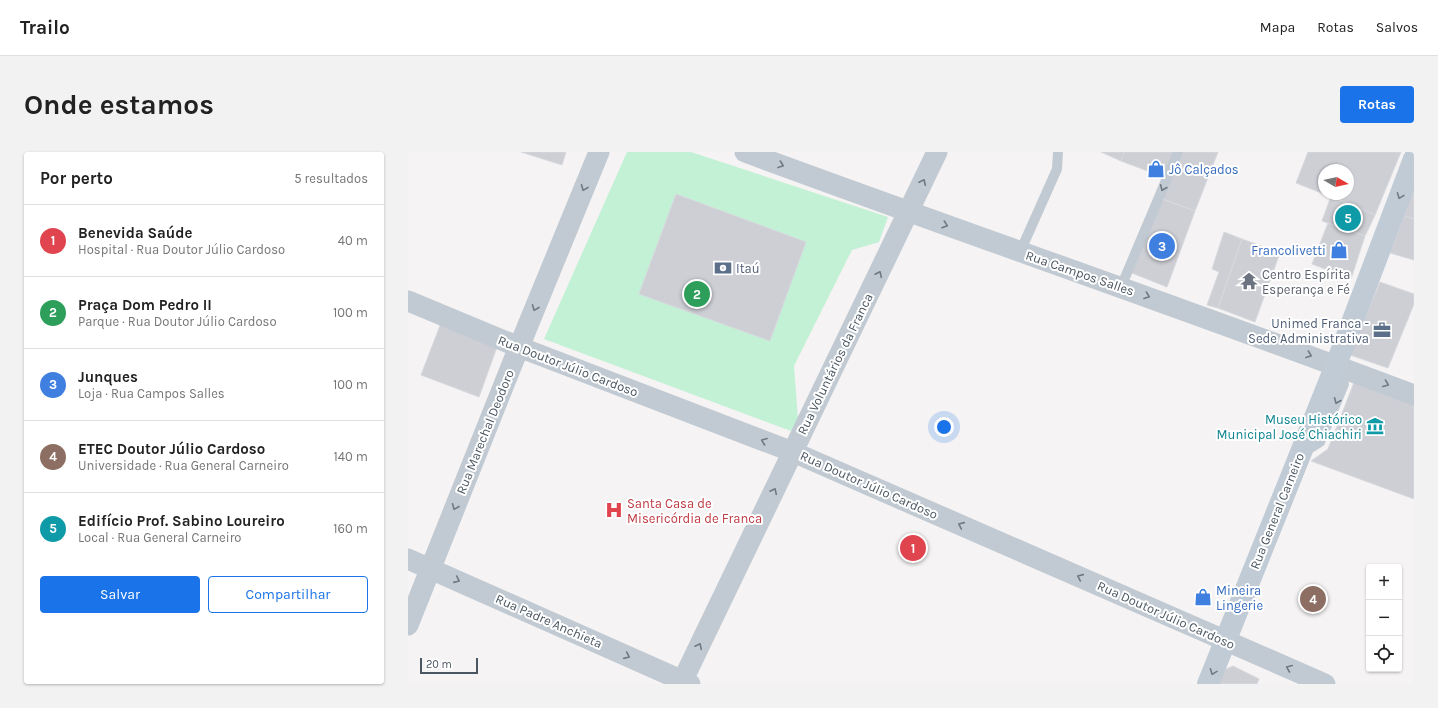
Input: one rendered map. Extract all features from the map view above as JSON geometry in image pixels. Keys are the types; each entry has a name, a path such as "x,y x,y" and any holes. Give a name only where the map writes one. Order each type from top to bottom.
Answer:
{"street":[{"name":"Rua Marechal Deodoro","path":"408,625 599,152"},
{"name":"Rua Campos Salles","path":"744,152 1121,287 1414,395"},
{"name":"Rua Voluntários da Franca","path":"684,683 937,152"},
{"name":"Rua General Carneiro","path":"1208,684 1336,365 1414,159"},
{"name":"Rua Doutor Júlio Cardoso","path":"408,300 519,348 793,452 1325,684"},
{"name":"Rua Padre Anchieta","path":"408,559 684,683"}],"lane":[{"path":"1020,252 1057,169 1058,152"},
{"path":"1121,287 1178,152"}],"green space":[{"path":"627,152 691,152 888,217 879,242 852,250 794,366 798,419 791,431 544,339"}],"building":[{"path":"521,152 566,152 562,165"},
{"path":"1101,152 1124,152 1121,161"},
{"name":"Jô Calçados","path":"1124,152 1175,152 1166,178 1121,161"},
{"path":"1181,152 1218,152 1195,211 1162,199"},
{"path":"1308,152 1401,152 1375,215 1339,200 1354,200 1354,164 1318,164 1318,192 1296,183"},
{"path":"1413,190 1414,191 1414,219 1404,216"},
{"name":"Itaú","path":"676,194 806,242 770,341 639,294"},
{"path":"1162,199 1195,211 1167,287 1132,273"},
{"path":"1330,200 1340,200 1375,215 1365,236 1322,221"},
{"path":"1404,216 1414,219 1414,260 1390,253"},
{"name":"Francolivetti","path":"1328,223 1365,236 1351,279 1312,264"},
{"path":"1224,232 1242,239 1218,308 1207,305 1219,272 1212,269"},
{"name":"Centro Espírita Esperança e Fé","path":"1242,239 1280,253 1255,322 1218,308"},
{"name":"Unimed Franca - Sede Administrativa","path":"1380,282 1414,294 1414,304 1388,368 1350,355"},
{"path":"441,323 497,347 479,397 421,375"},
{"name":"Museu Histórico Municipal José Chiachiri","path":"1355,380 1414,403 1414,499 1311,461 1328,449"},
{"path":"1233,666 1259,679 1257,684 1217,684 1222,671"}],"place":[{"name":"Jô Calçados","path":"1156,169"},
{"name":"Edifício Prof. Sabino Loureiro","path":"1348,218"},
{"name":"Junques","path":"1162,246"},
{"name":"Francolivetti","path":"1339,250"},
{"name":"Itaú","path":"723,268"},
{"name":"Centro Espírita Esperança e Fé","path":"1249,281"},
{"name":"Praça Dom Pedro II","path":"697,294"},
{"name":"Unimed Franca - Sede Administrativa","path":"1382,330"},
{"name":"Museu Histórico Municipal José Chiachiri","path":"1375,426"},
{"name":"Santa Casa de Misericórdia de Franca","path":"614,510"},
{"name":"Benevida Saúde","path":"913,548"},
{"name":"Mineira Lingerie","path":"1203,597"},
{"name":"ETEC Doutor Júlio Cardoso","path":"1313,599"}]}
